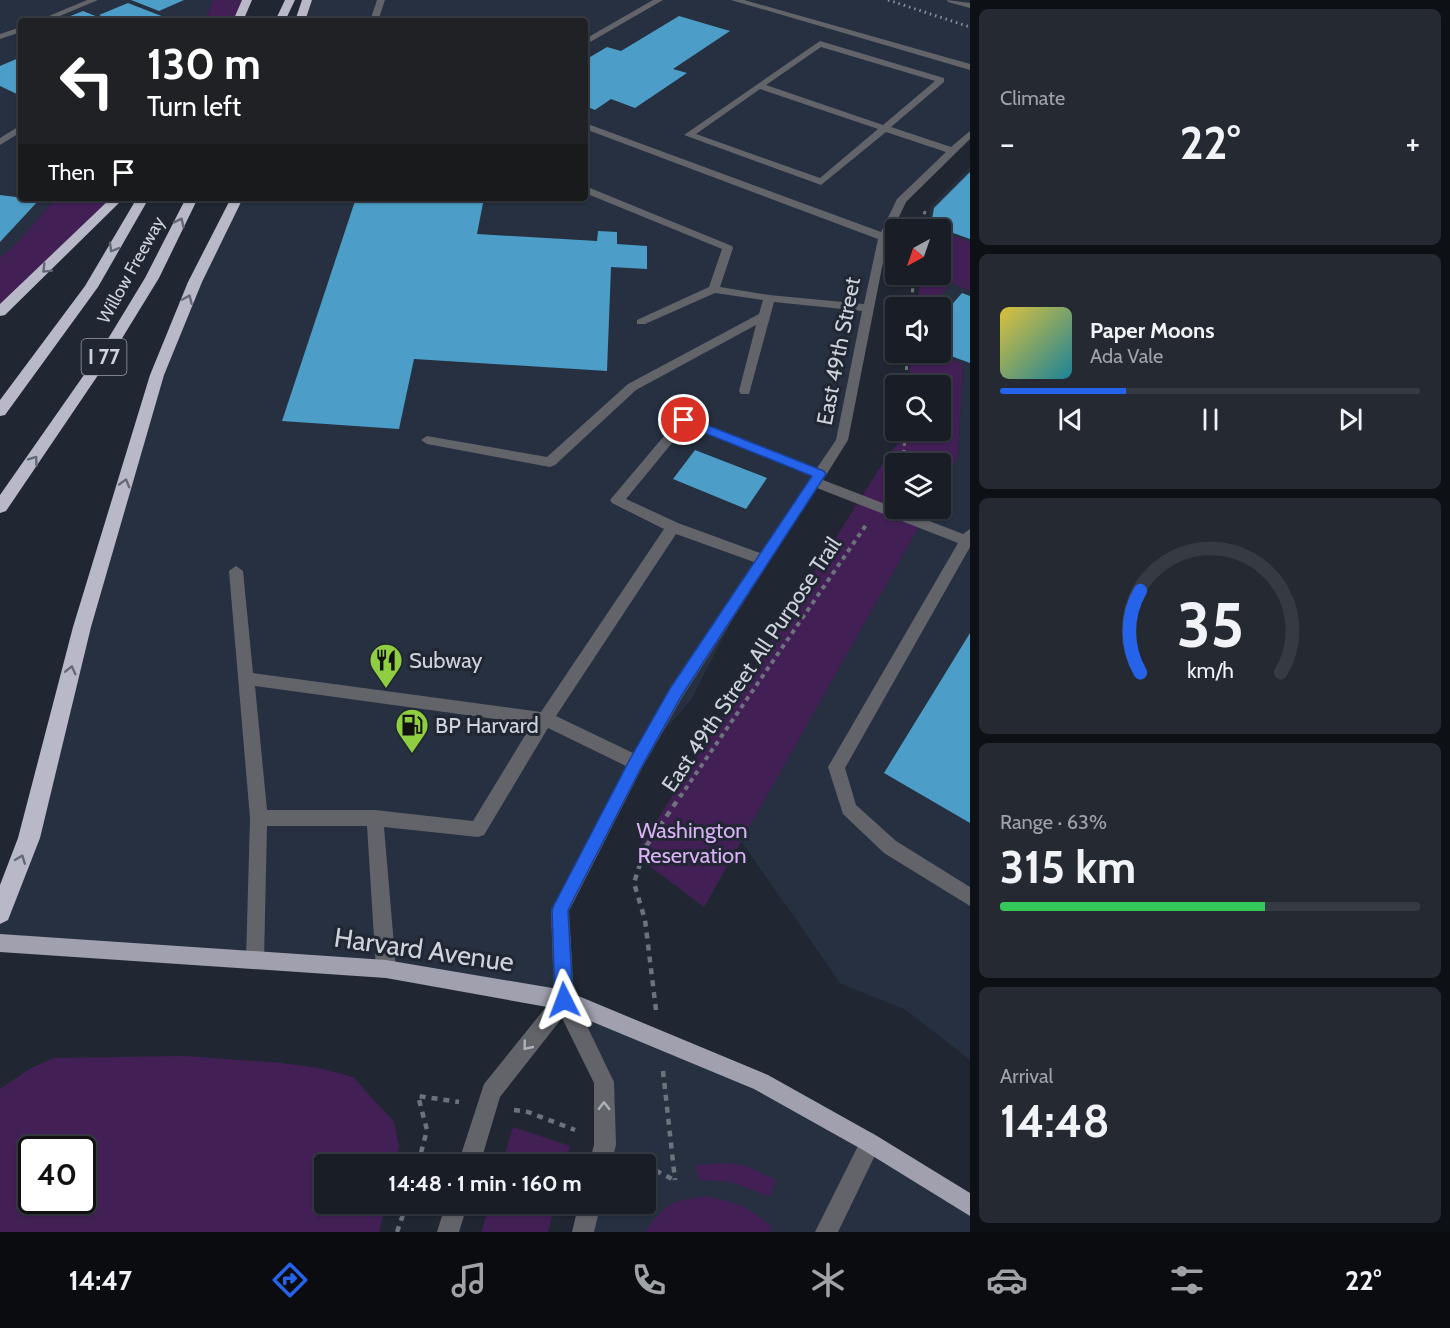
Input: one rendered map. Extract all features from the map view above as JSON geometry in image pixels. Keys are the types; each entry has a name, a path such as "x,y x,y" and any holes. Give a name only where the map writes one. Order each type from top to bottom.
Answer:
{"highway":[{"path":"239,18 247,0"},
{"path":"281,18 290,0"},
{"path":"301,18 307,0"},
{"path":"0,312 115,201"},
{"name":"Willow Freeway","path":"0,411 91,287 141,201"},
{"name":"Willow Freeway","path":"0,507 106,353 152,278 190,201"},
{"path":"0,913 29,838 82,627 157,375 195,282 236,201"}],"main road":[{"name":"Harvard Avenue","path":"0,943 386,969 564,1000 762,1082 870,1143 970,1204"}],"street":[{"path":"48,18 94,0"},
{"path":"375,18 381,0"},
{"path":"588,40 659,0"},
{"path":"735,0 970,67"},
{"path":"951,0 970,6"},
{"path":"0,37 18,30"},
{"path":"820,44 941,80 821,182 689,135 759,86 820,44"},
{"path":"759,86 952,151"},
{"path":"588,127 884,237"},
{"path":"0,142 18,130"},
{"name":"East 49th Street","path":"564,1000 560,910 676,691 842,440 884,237 901,201 970,134"},
{"path":"588,190 728,248 714,290"},
{"path":"641,322 714,290 868,308"},
{"path":"745,391 769,298"},
{"path":"427,440 550,462 632,387 766,315"},
{"path":"763,560 674,527 616,500 684,420 817,478 969,539 836,767 849,809 890,848 970,897"},
{"path":"259,818 375,818 478,829 546,719 674,527"},
{"path":"236,571 259,818 255,960"},
{"path":"246,678 546,719 636,763"},
{"path":"375,818 386,969"},
{"path":"472,1154 491,1091 564,1000 604,1082 605,1145 603,1154"},
{"path":"825,1232 870,1143"},
{"path":"448,1232 454,1214"},
{"path":"583,1232 588,1214"}],"path":[{"name":"East 49th Street All Purpose Trail","path":"645,920 634,883 645,848 865,526"},
{"path":"418,1096 427,1130 421,1154"},
{"path":"528,1112 570,1127"},
{"path":"656,1170 675,1180"},
{"path":"397,1232 403,1214"}],"shaded area":[{"path":"0,0 213,0 206,18 18,18 18,201 53,201 19,241 0,258"},
{"path":"307,0 970,0 970,134 901,201 892,219 885,219 885,235 842,440 763,560 691,700 636,763 567,896 564,1000 455,980 0,943 0,913 157,375 236,201 588,201 588,18 301,18"},
{"path":"970,167 970,242 951,235 951,219 928,219 931,206"},
{"path":"951,284 970,291 970,1060 906,1010 841,984 741,841 923,519 951,519 951,470 958,457 963,364 951,359 951,297 939,297"},
{"path":"564,1000 660,1039 970,1205 970,1232 583,1232 587,1214 656,1214 656,1154 600,1154 604,1082"}],"green space":[{"path":"213,0 247,0 239,18 206,18"},
{"path":"53,201 115,201 0,312 0,258 19,241"},
{"path":"951,235 970,242 970,291 952,283"},
{"path":"920,285 950,285 939,297 918,297"},
{"name":"Washington Reservation","path":"951,359 963,364 958,457 951,470 951,453 891,453 900,441 951,441 951,375 909,375 911,363 951,363"},
{"name":"Washington Reservation","path":"885,460 885,519 923,519 704,907 635,855"},
{"path":"184,1056 281,1063 319,1068 353,1077 394,1122 399,1146 397,1154 314,1154 314,1214 383,1214 379,1232 0,1232 0,1089 31,1068 54,1058"},
{"path":"513,1127 570,1146 568,1154 505,1154"},
{"path":"728,1163 747,1166 776,1180 770,1197 732,1182 699,1180 695,1165"},
{"path":"708,1196 743,1206 772,1226 770,1232 645,1232 659,1214 671,1204 685,1199"},
{"path":"487,1214 553,1214 548,1232 481,1232"}],"building":[{"path":"131,0 184,0 159,11"},
{"path":"128,3 164,17 106,18 99,15"},
{"path":"83,11 100,18 66,18"},
{"path":"679,16 730,31 673,69 687,73 635,108 611,99 595,110 588,107 588,58 607,47 621,51"},
{"path":"18,58 18,95 0,86 0,66"},
{"path":"970,172 970,239 951,232 951,219 932,219 934,208"},
{"path":"0,195 18,197 18,201 38,201 0,242"},
{"path":"355,201 483,201 477,234 597,241 598,231 617,232 617,244 647,246 647,269 611,267 607,371 414,359 399,429 282,421"},
{"path":"962,293 970,296 970,363 951,356 951,306"},
{"path":"695,450 767,478 746,509 673,479"},
{"path":"970,633 970,823 884,773"}],"railway":[{"path":"888,0 970,27"}],"place":[{"name":"Subway","path":"386,689"},
{"name":"BP Harvard","path":"412,754"}],"route":[{"path":"564,1000 560,910 676,691 820,474 684,420"}]}
